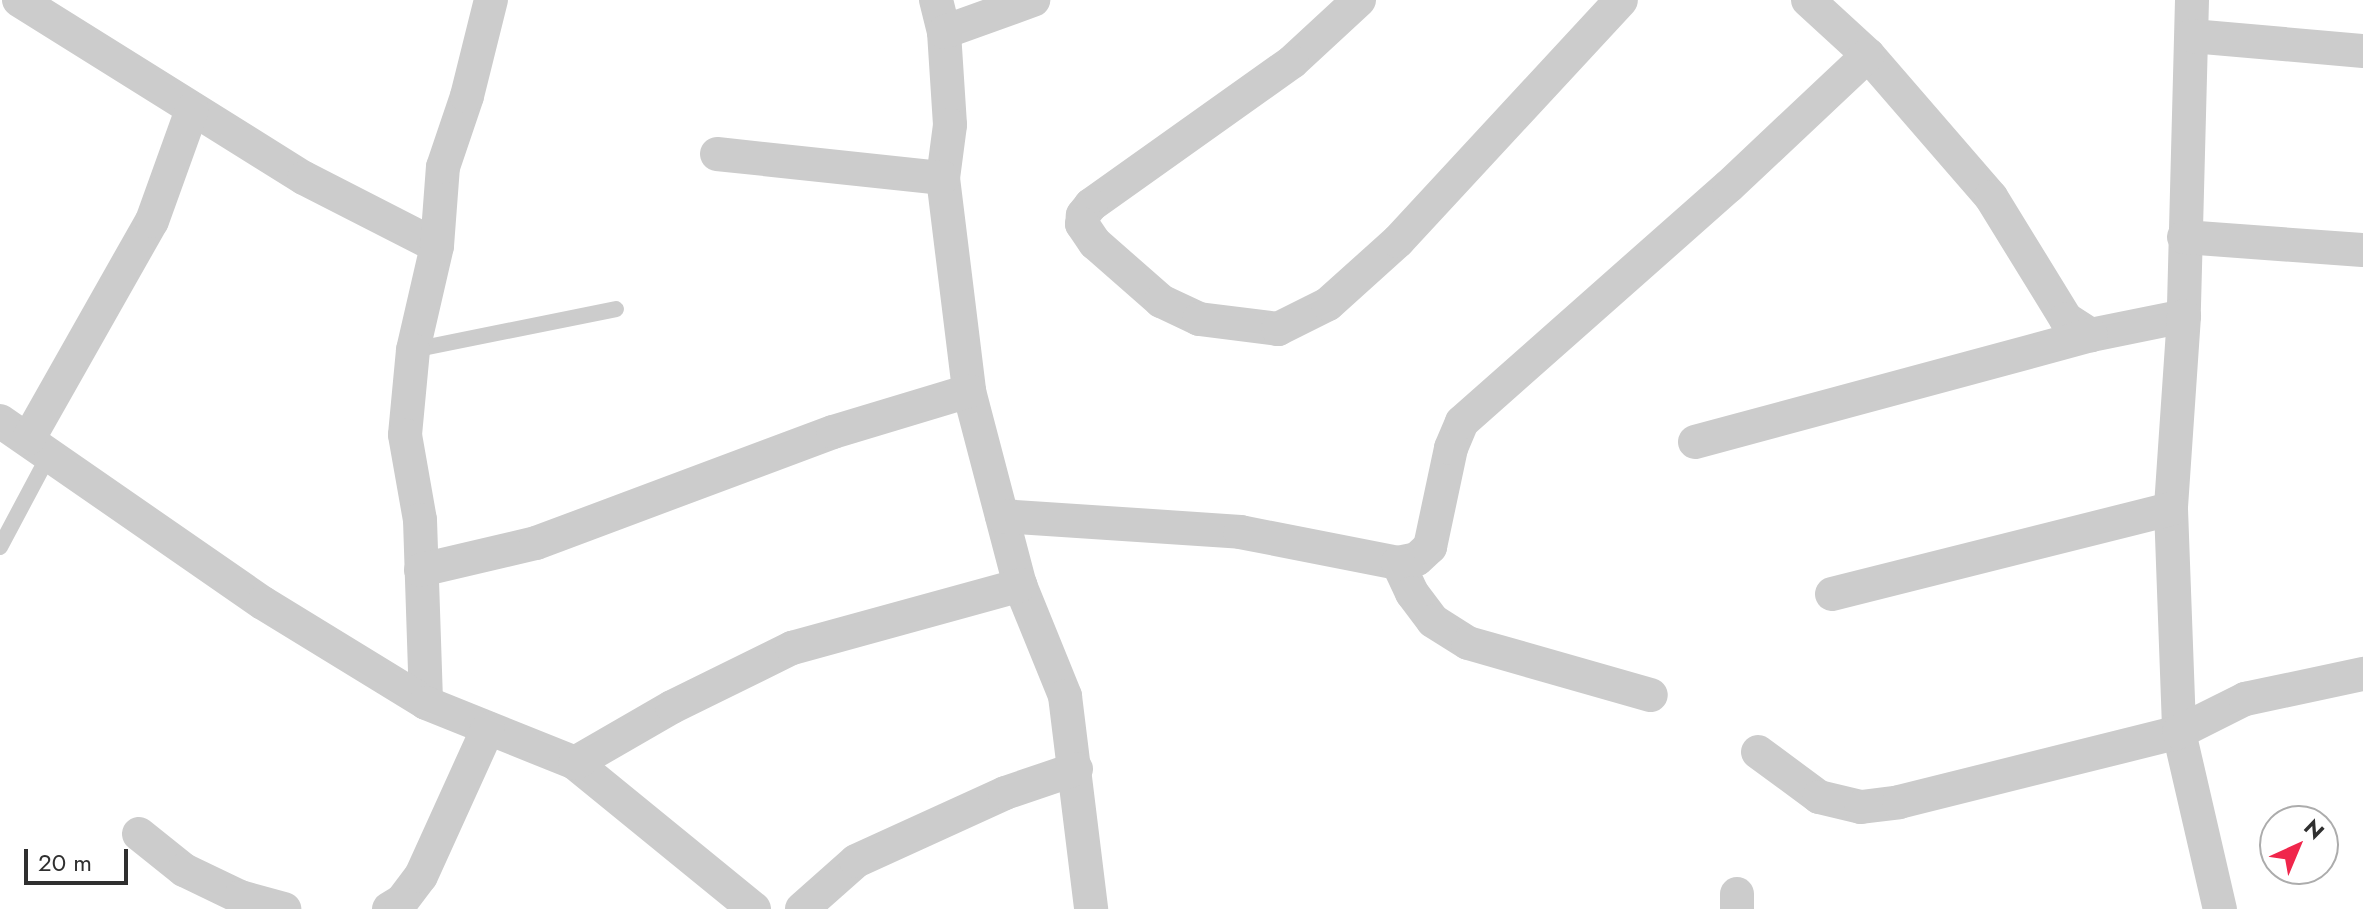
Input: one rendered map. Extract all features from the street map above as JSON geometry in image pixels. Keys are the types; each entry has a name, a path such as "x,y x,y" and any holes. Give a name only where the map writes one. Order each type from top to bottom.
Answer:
{"street":[{"path":"19,0 304,178 437,246"},
{"path":"426,703 420,520 405,435 413,350 437,246 443,167 467,96 491,0"},
{"path":"1033,0 940,16 950,125 943,178 969,391 1020,585 1065,696 1091,909"},
{"path":"1359,0 1292,62 1091,205 1083,215 1082,224 1095,243 1161,301 1199,319 1278,329 1328,304 1398,241 1621,0"},
{"path":"1808,0 1868,55 1991,197 2066,319 2091,335"},
{"path":"2192,0 2184,316 2171,509 2179,732 2220,909"},
{"path":"2192,36 2363,51"},
{"path":"1002,516 1240,532 1398,563 1417,559 1430,547 1451,448 1462,422 1729,186 1868,55"},
{"path":"39,446 152,221 192,110"},
{"path":"717,154 943,178"},
{"path":"2184,237 2363,250"},
{"path":"1695,442 2091,335 2184,316"},
{"path":"421,570 536,543 833,432 969,391"},
{"path":"0,421 263,603 426,703 575,763 754,909"},
{"path":"1832,594 2171,509"},
{"path":"1398,563 1412,593 1433,621 1468,643 1559,666 1651,695"},
{"path":"575,763 672,707 792,648 1020,585"},
{"path":"1758,752 1819,797 1861,807 1899,802 2179,732 2245,699 2363,674"},
{"path":"389,909 402,901 421,876 488,728"},
{"path":"802,909 856,861 1005,793 1076,769"},
{"path":"139,834 184,870 240,897 284,909"}],"lane":[{"path":"413,350 616,309"},
{"path":"0,547 39,446"}]}
